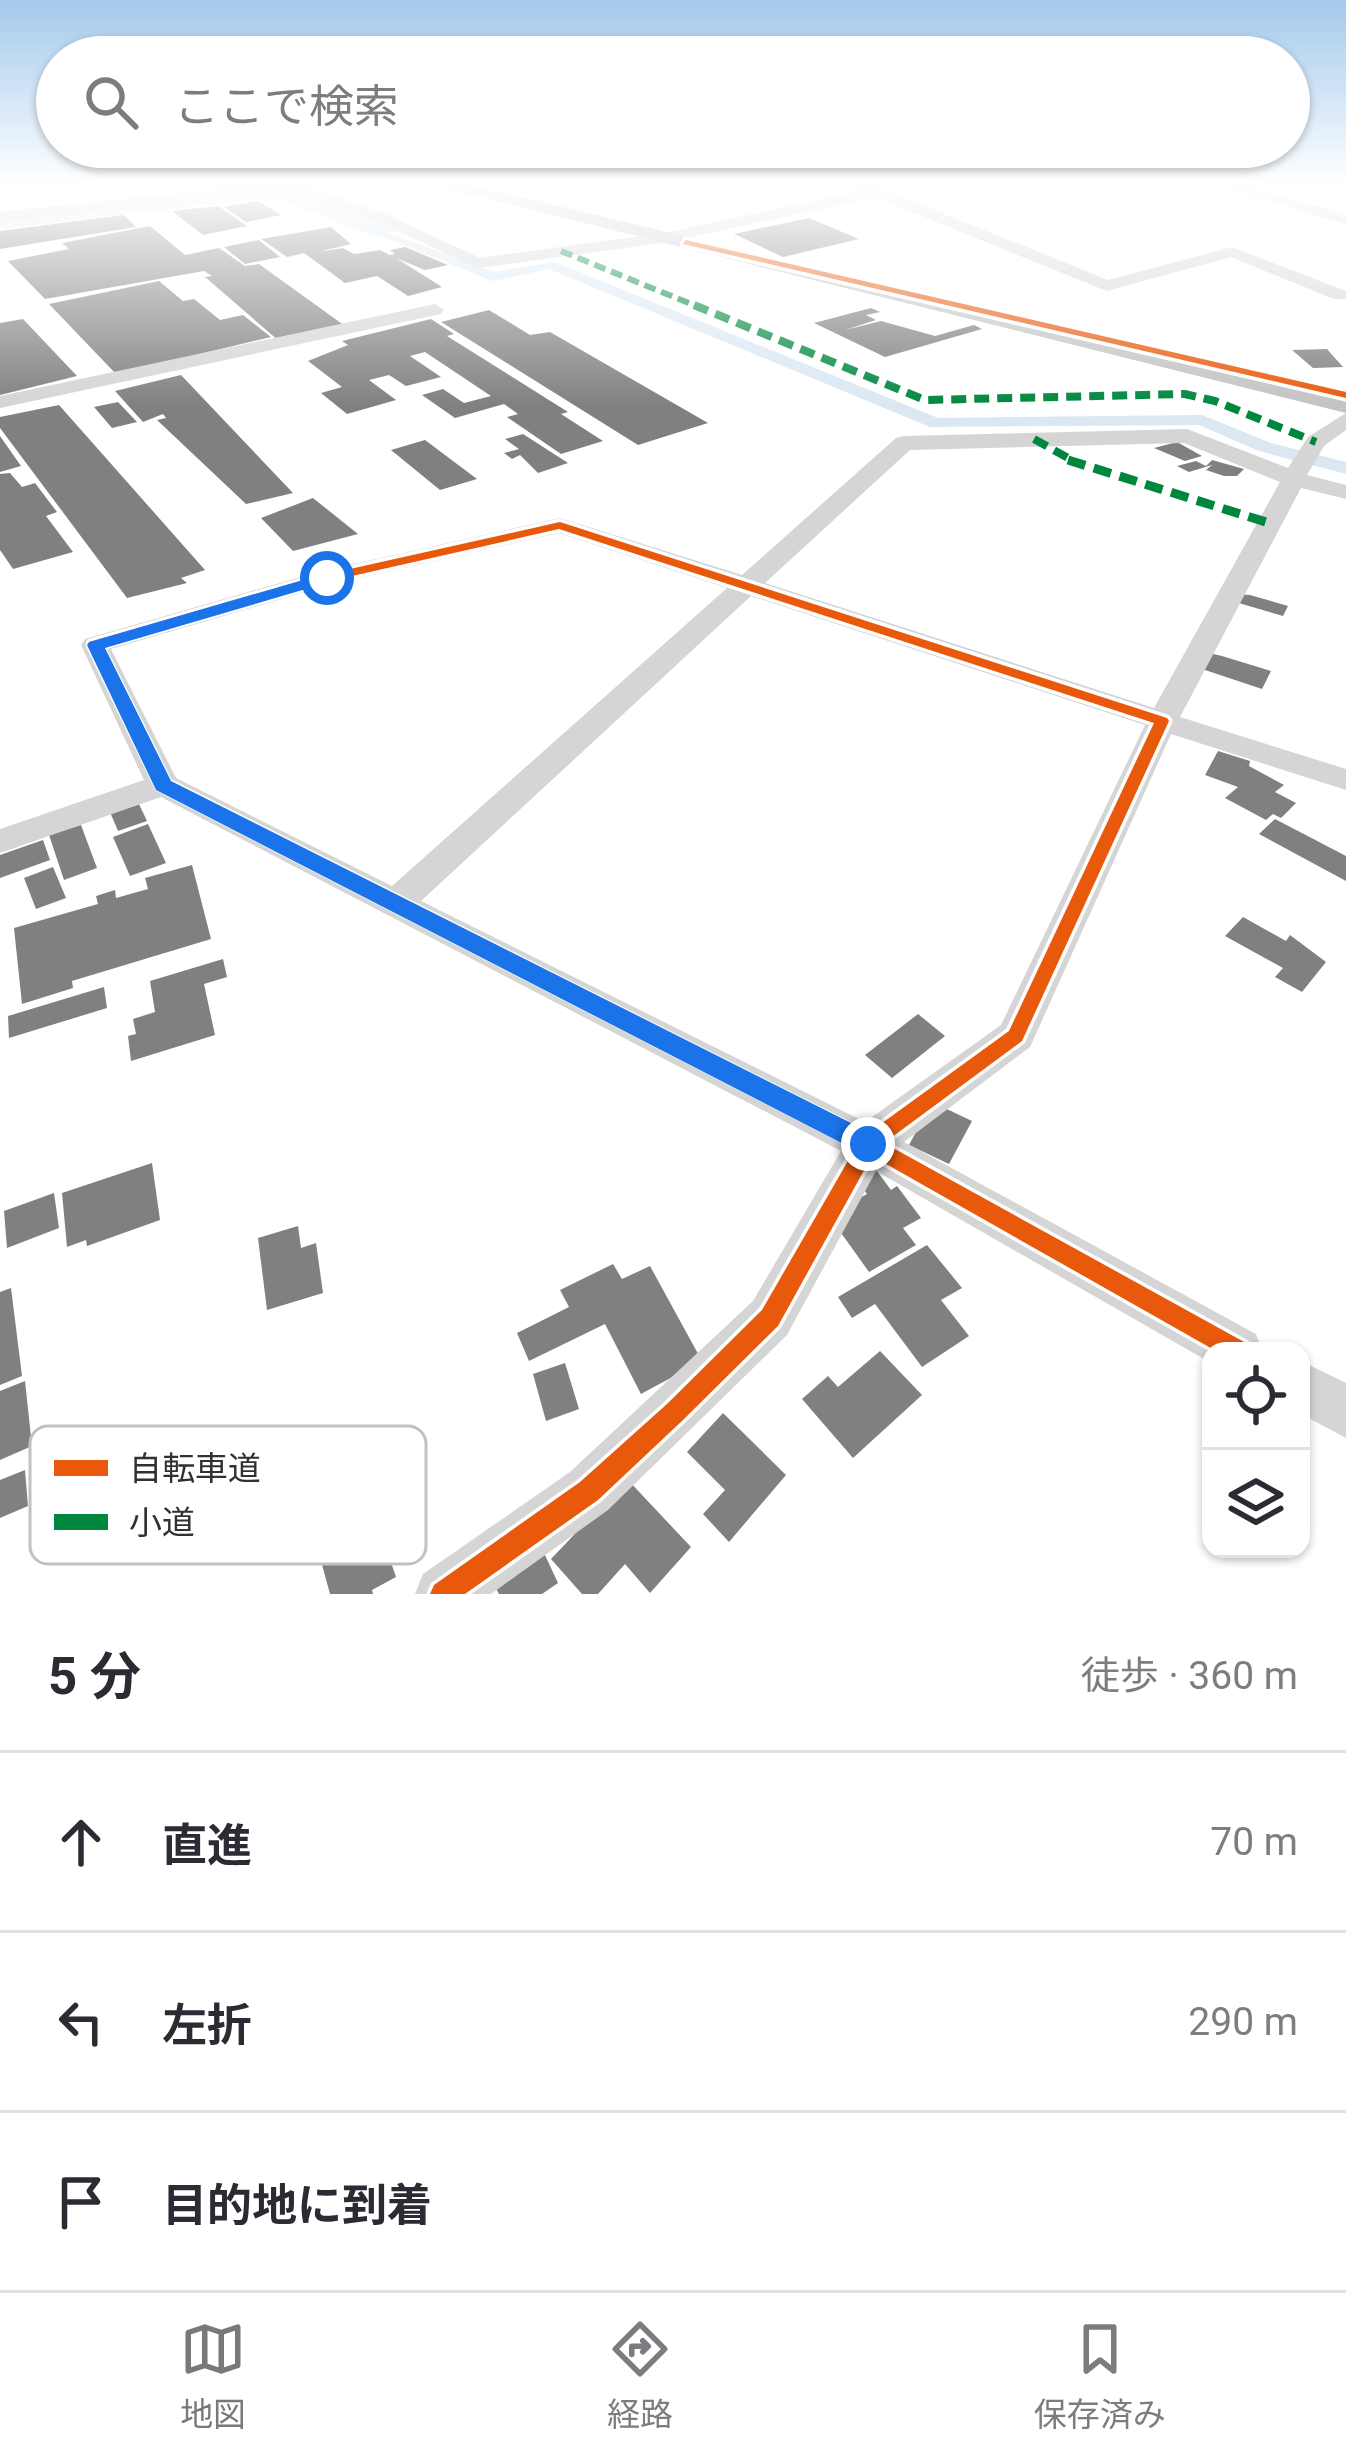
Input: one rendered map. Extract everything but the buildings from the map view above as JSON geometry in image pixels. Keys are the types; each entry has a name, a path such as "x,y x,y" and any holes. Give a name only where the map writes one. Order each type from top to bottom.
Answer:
{"highway":[{"path":"743,257 1346,400"}],"street":[{"path":"466,257 478,263 525,257"},
{"path":"1037,257 1107,286 1212,257"},
{"path":"1246,257 1343,294"},
{"path":"1332,315 1318,307 1343,294"},
{"path":"0,403 435,310"},
{"path":"443,1594 589,1491 770,1318 868,1144 1016,1036 1162,721 1301,466 1346,419"},
{"path":"395,904 904,443 1187,436 1301,466 1346,492"},
{"path":"1222,1342 868,1144 163,785 95,645 327,578 560,525 1346,780"},
{"path":"0,841 163,785"},
{"path":"1310,1391 1346,1412"}],"waterway":[{"path":"445,257 493,277 550,265 936,423 1202,420 1265,447 1346,468"}],"marked path":[{"path":"577,257 925,400 1185,394 1215,401 1316,442"},
{"path":"1034,439 1069,461 1269,523"}],"cycle path":[{"path":"752,257 1346,395"},
{"path":"560,525 1162,721 1016,1036 868,1144 163,785 95,645 327,578 560,525"},
{"path":"443,1594 589,1491 770,1318 868,1144"},
{"path":"868,1144 1222,1342"}],"route":[{"path":"327,578 95,645 163,785 868,1144"}]}
